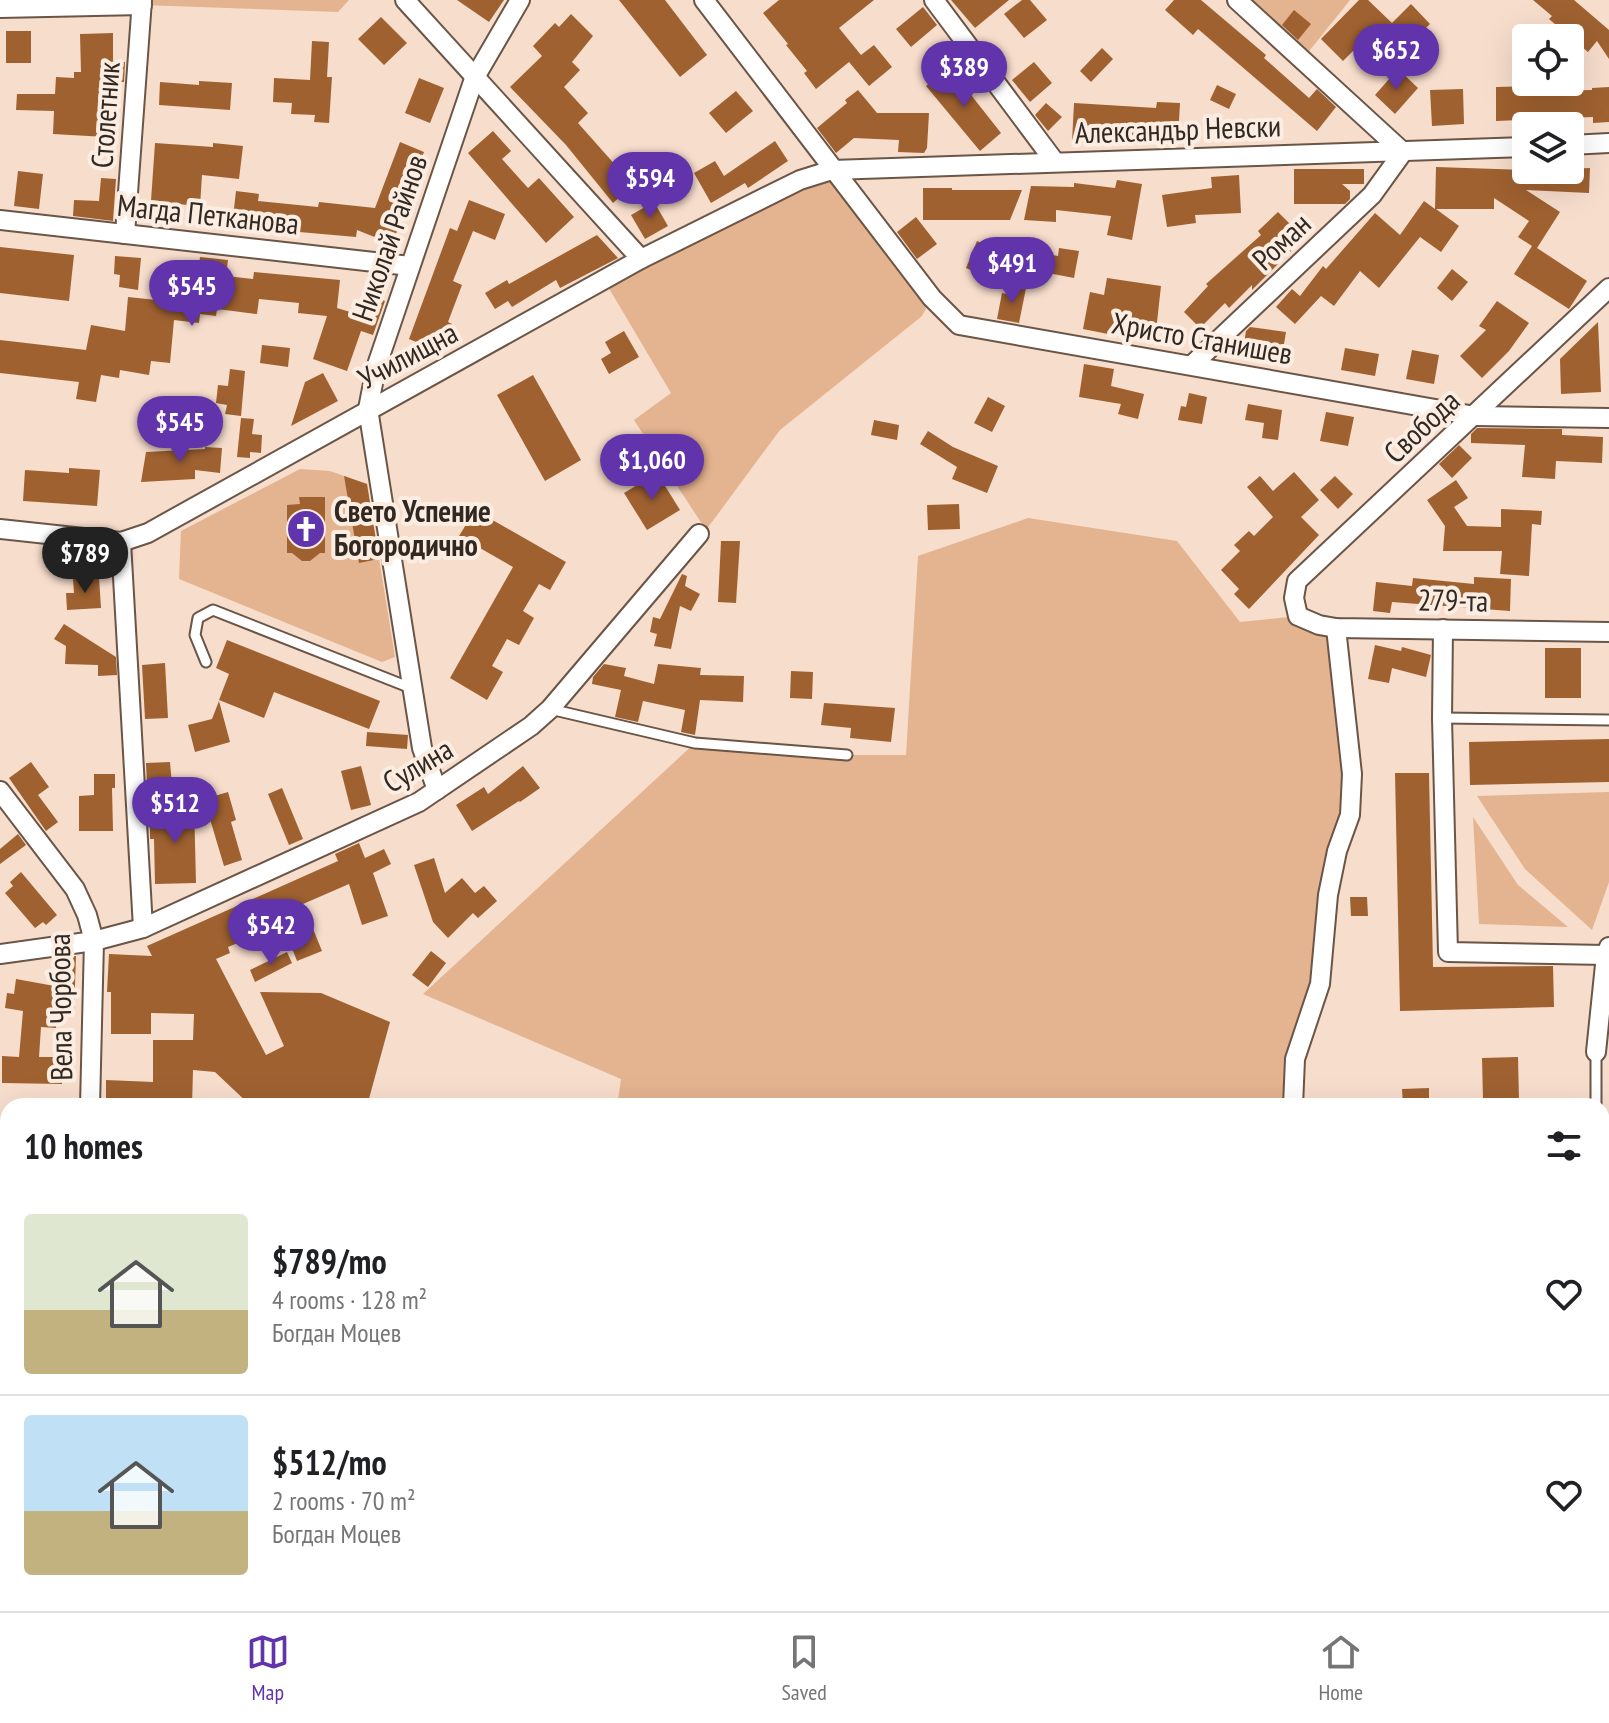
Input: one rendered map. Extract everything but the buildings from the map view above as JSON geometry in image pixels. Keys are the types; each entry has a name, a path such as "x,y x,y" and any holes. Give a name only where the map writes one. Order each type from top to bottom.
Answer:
{"street":[{"path":"405,0 641,259"},
{"name":"Николай Райнов","path":"437,790 422,748 368,409 376,368 474,79 520,0"},
{"name":"Христо Станишев","path":"704,0 932,298 959,325 1475,416 1609,418"},
{"path":"934,0 1055,162"},
{"path":"1237,0 1403,152"},
{"path":"0,8 142,2"},
{"name":"Столетник","path":"125,234 142,2"},
{"path":"1584,144 1609,143"},
{"name":"Александър Невски","path":"832,170 1512,148"},
{"name":"Роман","path":"1192,365 1372,195 1403,152"},
{"name":"Училищна","path":"0,529 121,542 148,533 641,259 800,180 832,170"},
{"name":"Магда Петканова","path":"0,220 410,266"},
{"name":"Свобода","path":"1298,616 1294,598 1297,581 1609,288"},
{"name":"Сулина","path":"0,954 94,941 143,928 419,802 531,726 550,709 699,534"},
{"path":"121,542 143,928"},
{"name":"279-та","path":"1298,616 1336,628 1609,632"},
{"path":"1293,1098 1295,1059 1320,984 1328,895 1337,851 1350,815 1352,774 1336,628"},
{"path":"1443,629 1448,952 1607,951 1596,1052"},
{"name":"Вела Чорбова","path":"0,791 75,889 87,915 94,941 90,1098"}],"lane":[{"path":"206,662 195,635 198,618 213,610 413,688"},
{"path":"550,709 695,743 847,755"},
{"path":"1442,718 1609,720"},
{"path":"1596,1052 1596,1098"}],"shaded area":[{"path":"142,0 349,0 338,12 142,5"},
{"path":"1237,0 1350,0 1302,60"},
{"path":"832,170 932,298 922,316 780,430 706,530 634,420 671,393 604,280"},
{"path":"300,469 330,471 367,484 395,657 382,662 179,579 181,531"},
{"path":"1028,518 1177,541 1240,622 1298,616 1336,628 1352,774 1294,1098 618,1098 621,1079 423,994 695,743 847,755 906,755 918,556"},
{"path":"1609,792 1609,882 1592,930 1525,869 1477,796"},
{"path":"1473,817 1518,885 1568,927 1479,924"}],"place":[{"name":"Свето Успение Богородично","path":"306,529"}]}
